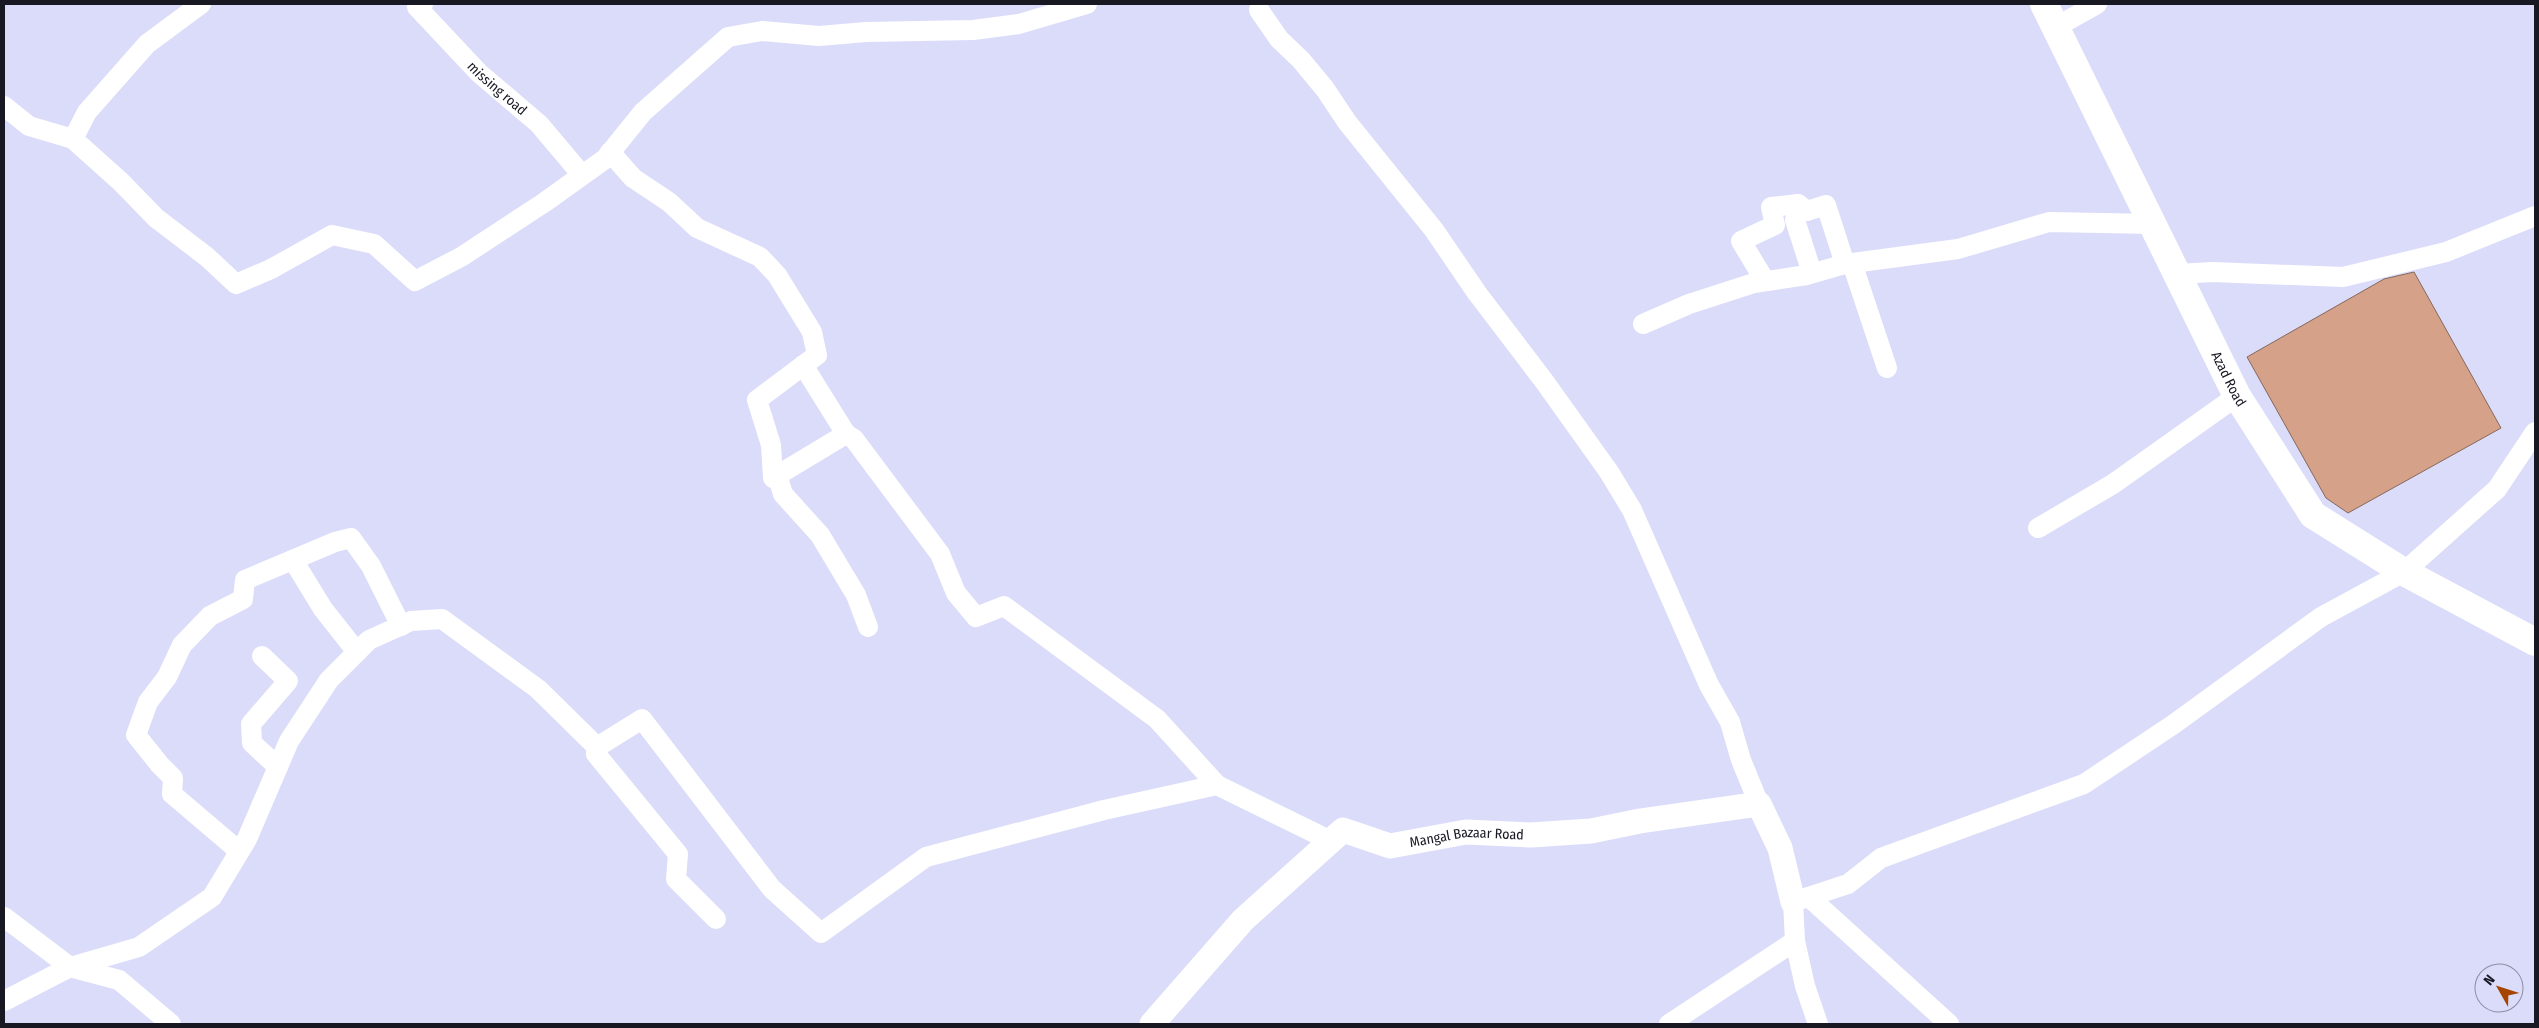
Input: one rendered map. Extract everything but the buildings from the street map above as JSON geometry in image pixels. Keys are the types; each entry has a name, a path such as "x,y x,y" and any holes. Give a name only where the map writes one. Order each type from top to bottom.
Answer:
{"main road":[{"name":"Azad Road","path":"2044,4 2237,396 2313,515 2404,572 2535,642"}],"street":[{"path":"73,139 87,112 147,44 201,4"},
{"name":"missing road","path":"423,4 417,7 478,73 539,124 582,175"},
{"path":"4,106 29,126 73,139 121,182 156,218 207,257 236,284 271,269 332,235 374,244 415,282 461,257 605,159 643,112 728,37 762,32 819,36 866,32 973,30 1019,24 1087,4"},
{"path":"2056,28 2097,4"},
{"path":"1259,6 1280,39 1301,60 1325,89 1347,122 1434,230 1477,293 1588,440 1614,479 1632,510 1709,685 1730,722 1741,760 1801,899 1949,1024"},
{"path":"610,152 633,178 669,202 697,228 760,257 777,275 812,332 817,355 757,400 771,445 774,478 846,434"},
{"path":"1798,204 1795,220 1812,273"},
{"path":"1765,281 1741,241 1775,225 1771,207 1798,204 1807,211 1826,205 1849,263 1886,368"},
{"path":"2178,274 2212,272 2343,278 2446,252 2535,216"},
{"path":"1643,324 1689,304 1765,281 1812,273 1849,263 1958,248 2048,222 2153,224"},
{"path":"803,365 846,434 854,438 940,554 956,592 976,617 1004,606 1157,719 1217,786 1331,841"},
{"path":"2038,528 2113,484 2237,396"},
{"path":"1801,899 1848,884 1881,858 2084,784 2197,708 2321,618 2404,572 2497,489 2535,432"},
{"path":"777,476 783,494 820,536 856,594 868,627"},
{"path":"239,852 172,794 174,778 160,765 136,735 148,702 167,677 182,645 210,616 243,599 245,580 335,542 351,538 371,566 401,626"},
{"path":"293,560 323,609 357,652"},
{"path":"4,1001 70,967 139,948 212,897 239,852 289,741 329,680 369,640 411,621 442,619 538,688 597,747"},
{"path":"262,656 288,682 251,724 252,743 278,766"},
{"path":"716,919 676,879 678,854 596,754 597,747 642,719 772,888 821,933 926,857 1104,810 1217,786"},
{"name":"Mangal Bazaar Road","path":"1152,1024 1243,920 1343,830 1390,846 1466,832 1531,835 1591,831 1640,821 1759,804"},
{"path":"1801,899 1795,941 1805,986 1818,1024"},
{"path":"4,916 70,967 119,980 171,1024"},
{"path":"1669,1024 1795,941"}]}
